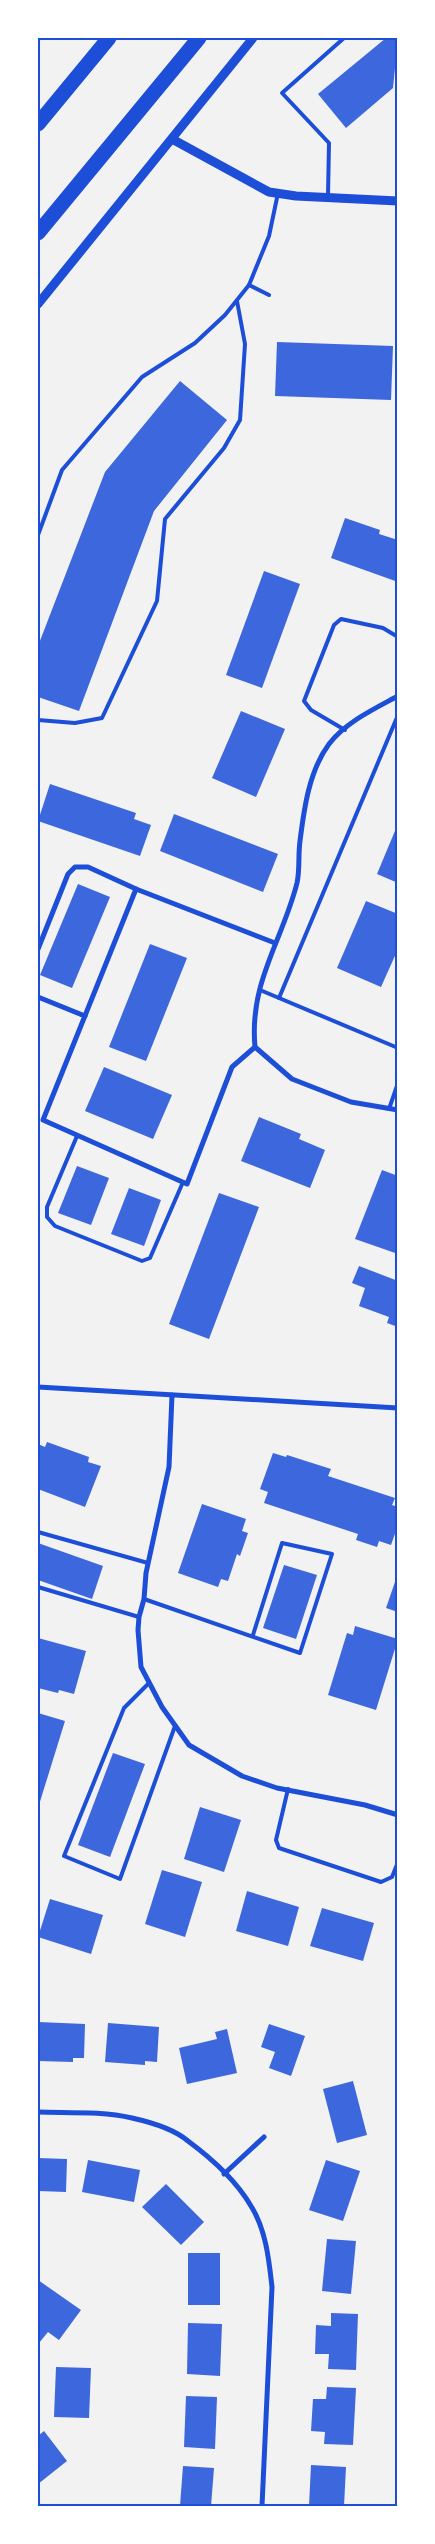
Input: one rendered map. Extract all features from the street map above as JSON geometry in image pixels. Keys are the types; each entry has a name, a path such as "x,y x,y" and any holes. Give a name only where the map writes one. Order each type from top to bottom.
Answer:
{"highway":[{"path":"38,124 109,38"},
{"path":"38,233 199,38"}],"street":[{"path":"38,304 252,38"},
{"path":"172,139 269,192 328,198 398,201"},
{"path":"398,696 357,719 329,744 310,782 300,840 297,882 265,967 253,1022 255,1047 292,1079 350,1102 398,1110"},
{"path":"38,949 68,874 75,867 88,867 275,943"},
{"path":"136,888 43,1120 187,1184 232,1067 255,1047"},
{"path":"38,997 85,1016"},
{"path":"38,1387 398,1408"},
{"path":"172,1395 169,1467 148,1563 144,1599 139,1617 141,1667 149,1683 188,1745 242,1776 288,1790 365,1805 398,1815"},
{"path":"38,2112 113,2115 132,2118 161,2127 188,2140 224,2174 251,2206 269,2255 272,2279 262,2506"},
{"path":"224,2174 264,2137"}],"lane":[{"path":"328,198 329,143 282,93 344,38"},
{"path":"38,535 62,470 142,377 195,344 225,315 249,285 269,236 278,193"},
{"path":"249,285 269,295"},
{"path":"38,720 75,723 102,718 157,601 165,519 224,448 240,420 245,344 237,301"},
{"path":"345,730 311,710 304,701 334,625 341,618 383,628 398,637"},
{"path":"279,998 398,715"},
{"path":"260,990 398,1048"},
{"path":"389,1109 398,1082"},
{"path":"77,1136 47,1207 47,1217 55,1226 142,1261 150,1258 183,1182"},
{"path":"38,1532 148,1563"},
{"path":"144,1599 253,1635 300,1653 332,1554 282,1543 253,1635"},
{"path":"38,1587 139,1617"},
{"path":"149,1683 124,1708 64,1856 120,1879 175,1726"},
{"path":"288,1790 276,1840 279,1848 381,1882 392,1877 398,1862"}],"building":[{"path":"386,38 398,38 393,88 346,128 318,94"},
{"path":"277,342 393,346 391,400 275,396"},
{"path":"180,381 227,420 154,511 79,711 38,697 38,646 105,472"},
{"path":"345,518 380,530 379,534 398,540 398,582 331,558"},
{"path":"264,571 300,584 262,688 226,675"},
{"path":"241,711 285,729 256,797 212,778"},
{"path":"50,784 136,813 134,819 151,825 140,856 38,821"},
{"path":"174,814 278,854 263,892 160,851"},
{"path":"398,826 398,883 377,874"},
{"path":"78,884 110,897 72,988 40,975"},
{"path":"366,901 398,914 398,949 381,987 337,968"},
{"path":"150,944 187,958 146,1061 109,1047"},
{"path":"104,1067 172,1095 153,1139 85,1111"},
{"path":"259,1117 301,1134 299,1139 325,1150 310,1188 241,1161"},
{"path":"77,1166 109,1178 91,1225 58,1213"},
{"path":"382,1170 398,1176 398,1254 355,1239"},
{"path":"129,1188 161,1200 144,1246 111,1234"},
{"path":"219,1193 259,1207 209,1339 169,1324"},
{"path":"359,1266 398,1281 398,1327 387,1323 389,1317 359,1306 365,1288 352,1283"},
{"path":"47,1442 89,1457 88,1462 101,1466 85,1507 38,1489 38,1444 45,1447"},
{"path":"273,1453 286,1457 287,1455 331,1469 328,1476 395,1498 392,1505 398,1507 398,1525 391,1545 379,1541 377,1547 356,1540 358,1534 264,1503 268,1492 260,1489"},
{"path":"202,1504 246,1519 242,1531 248,1533 240,1556 237,1554 228,1581 221,1579 218,1587 178,1573"},
{"path":"38,1543 103,1566 92,1599 38,1580"},
{"path":"284,1565 317,1575 296,1639 263,1628"},
{"path":"398,1576 398,1612 386,1608"},
{"path":"355,1626 398,1639 376,1710 328,1695 347,1633 353,1635"},
{"path":"38,1638 86,1651 74,1694 59,1690 58,1693 38,1688"},
{"path":"38,1713 65,1721 38,1808"},
{"path":"113,1753 145,1764 110,1857 78,1845"},
{"path":"200,1807 241,1820 224,1872 184,1859"},
{"path":"162,1870 202,1882 185,1937 145,1924"},
{"path":"247,1891 299,1907 288,1946 236,1931"},
{"path":"50,1899 103,1915 91,1954 38,1937"},
{"path":"322,1908 374,1923 363,1961 310,1946"},
{"path":"38,2022 85,2024 84,2058 73,2058 73,2062 38,2061"},
{"path":"108,2023 159,2027 157,2062 145,2061 145,2065 105,2062"},
{"path":"269,2024 305,2036 291,2076 269,2068 275,2052 261,2047"},
{"path":"227,2029 237,2073 187,2084 179,2048 217,2039 215,2032"},
{"path":"353,2081 367,2135 337,2143 323,2089"},
{"path":"38,2158 67,2159 66,2192 38,2191"},
{"path":"88,2160 140,2170 134,2202 82,2192"},
{"path":"326,2160 360,2171 343,2221 309,2210"},
{"path":"166,2184 204,2222 181,2245 142,2207"},
{"path":"327,2239 356,2241 351,2294 322,2291"},
{"path":"188,2253 220,2253 220,2305 188,2305"},
{"path":"38,2280 81,2310 59,2340 48,2332 38,2342"},
{"path":"331,2313 358,2314 356,2370 328,2369 329,2354 315,2354 316,2325 331,2326"},
{"path":"188,2323 222,2324 220,2376 187,2374"},
{"path":"56,2367 91,2368 89,2418 54,2417"},
{"path":"327,2387 356,2388 353,2445 324,2444 325,2432 311,2431 313,2399 326,2399"},
{"path":"186,2396 217,2397 215,2449 184,2447"},
{"path":"44,2431 67,2461 38,2484 38,2436"},
{"path":"311,2465 346,2467 344,2506 309,2506"},
{"path":"183,2466 214,2468 211,2506 180,2506"}]}
